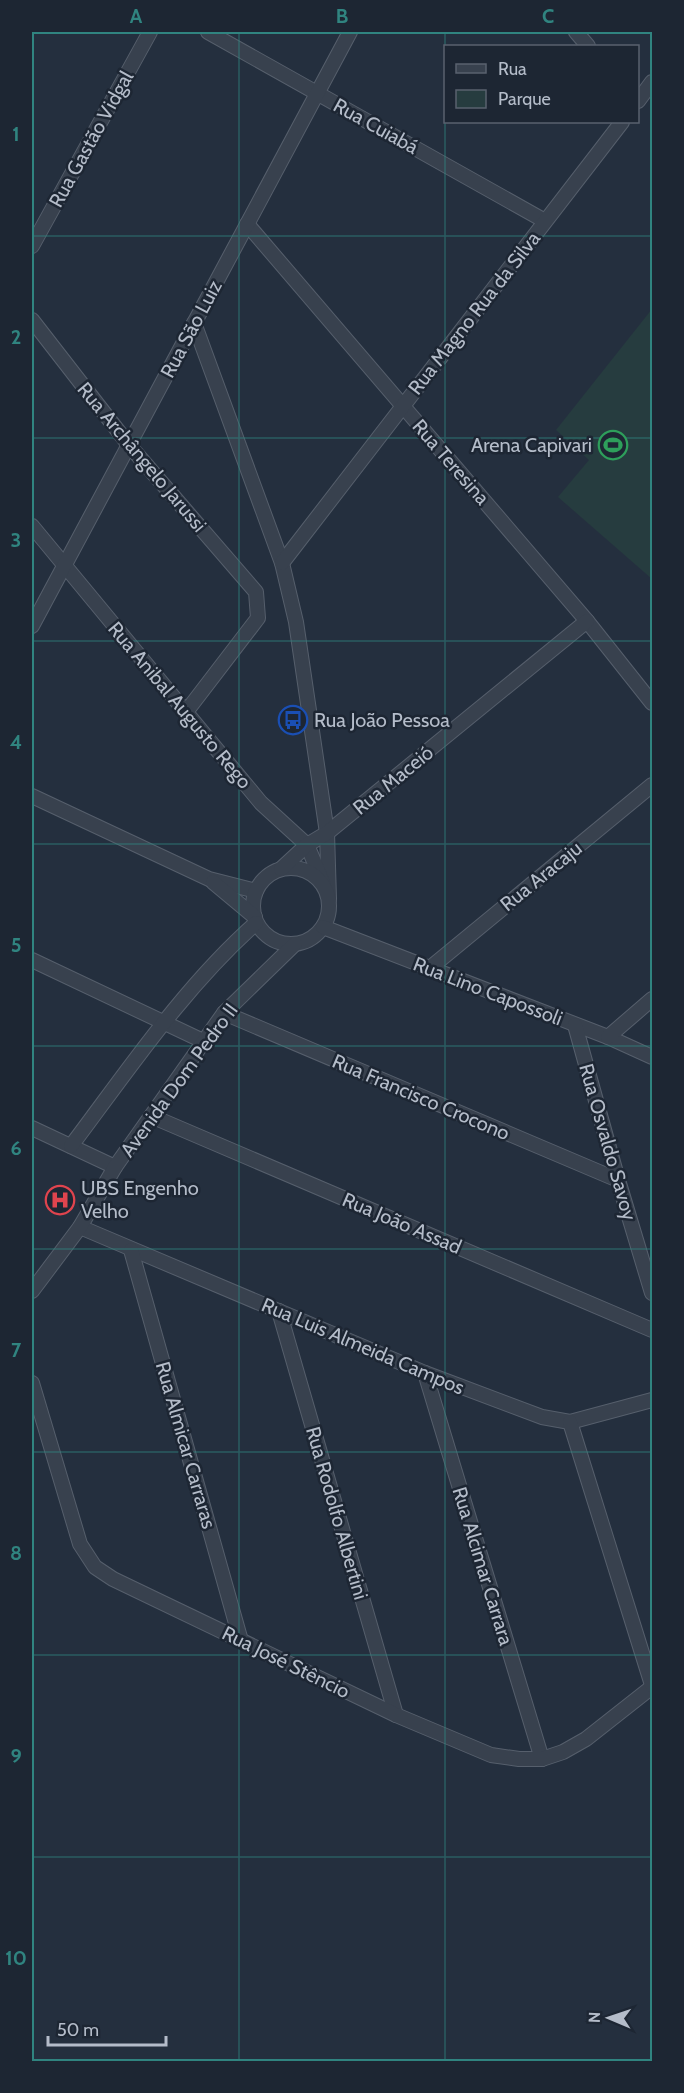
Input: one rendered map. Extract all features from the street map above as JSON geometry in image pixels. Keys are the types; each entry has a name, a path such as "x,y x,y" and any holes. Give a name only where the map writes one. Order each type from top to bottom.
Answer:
{"street":[{"name":"Rua Gastão Vidgal","path":"32,246 150,32"},
{"name":"Rua Cuiabá","path":"208,32 545,221"},
{"name":"Rua São Luiz","path":"32,626 350,32"},
{"path":"576,32 587,45"},
{"path":"639,100 652,82"},
{"name":"Rua Magno Rua da Silva","path":"282,563 621,123"},
{"name":"Rua Teresina","path":"247,224 587,621 652,703"},
{"name":"Rua Archângelo Jarussi","path":"32,320 129,445 256,592 258,618 186,712"},
{"path":"194,323 282,563 296,622 327,834 329,913 323,927 311,939 295,944 279,943 266,935 256,920 209,879"},
{"name":"Rua Anibal Augusto Rego","path":"32,526 261,803 307,845 324,885"},
{"name":"Rua Maceió","path":"281,868 307,845 327,834 587,621"},
{"name":"Rua Aracaju","path":"429,968 652,785"},
{"path":"32,796 209,879 256,891"},
{"path":"256,920 253,908 256,891 266,877 281,868 298,868 314,875 324,885 329,899"},
{"path":"71,1146 163,1022 256,920"},
{"name":"Rua Lino Capossoli","path":"323,927 608,1037 652,1058"},
{"name":"Avenida Dom Pedro II","path":"115,1167 224,1013 295,944"},
{"path":"32,960 203,1041"},
{"path":"608,1037 652,999"},
{"name":"Rua Francisco Crocono","path":"224,1013 618,1180"},
{"name":"Rua Osvaldo Savoy","path":"575,1025 652,1293"},
{"name":"Rua João Assad","path":"151,1116 652,1330"},
{"path":"32,1128 115,1167 80,1227 32,1291"},
{"name":"Rua Luis Almeida Campos","path":"80,1227 425,1373 542,1417 570,1422 652,1400"},
{"name":"Rua Almicar Carraras","path":"131,1250 241,1641"},
{"name":"Rua Rodolfo Albertini","path":"279,1311 396,1714"},
{"name":"Rua Alcimar Carrara","path":"425,1373 542,1759"},
{"name":"Rua José Stêncio","path":"32,1383 80,1544 95,1567 113,1579 396,1714 490,1755 519,1760 542,1759 563,1752 586,1738 652,1686"},
{"path":"570,1422 652,1686"}],"green space":[{"name":"Arena Capivari","path":"652,309 652,579 558,497 589,460 556,430"}],"place":[{"name":"Arena Capivari","path":"613,445"},
{"name":"Rua João Pessoa","path":"293,720"},
{"name":"UBS Engenho Velho","path":"60,1200"}]}
